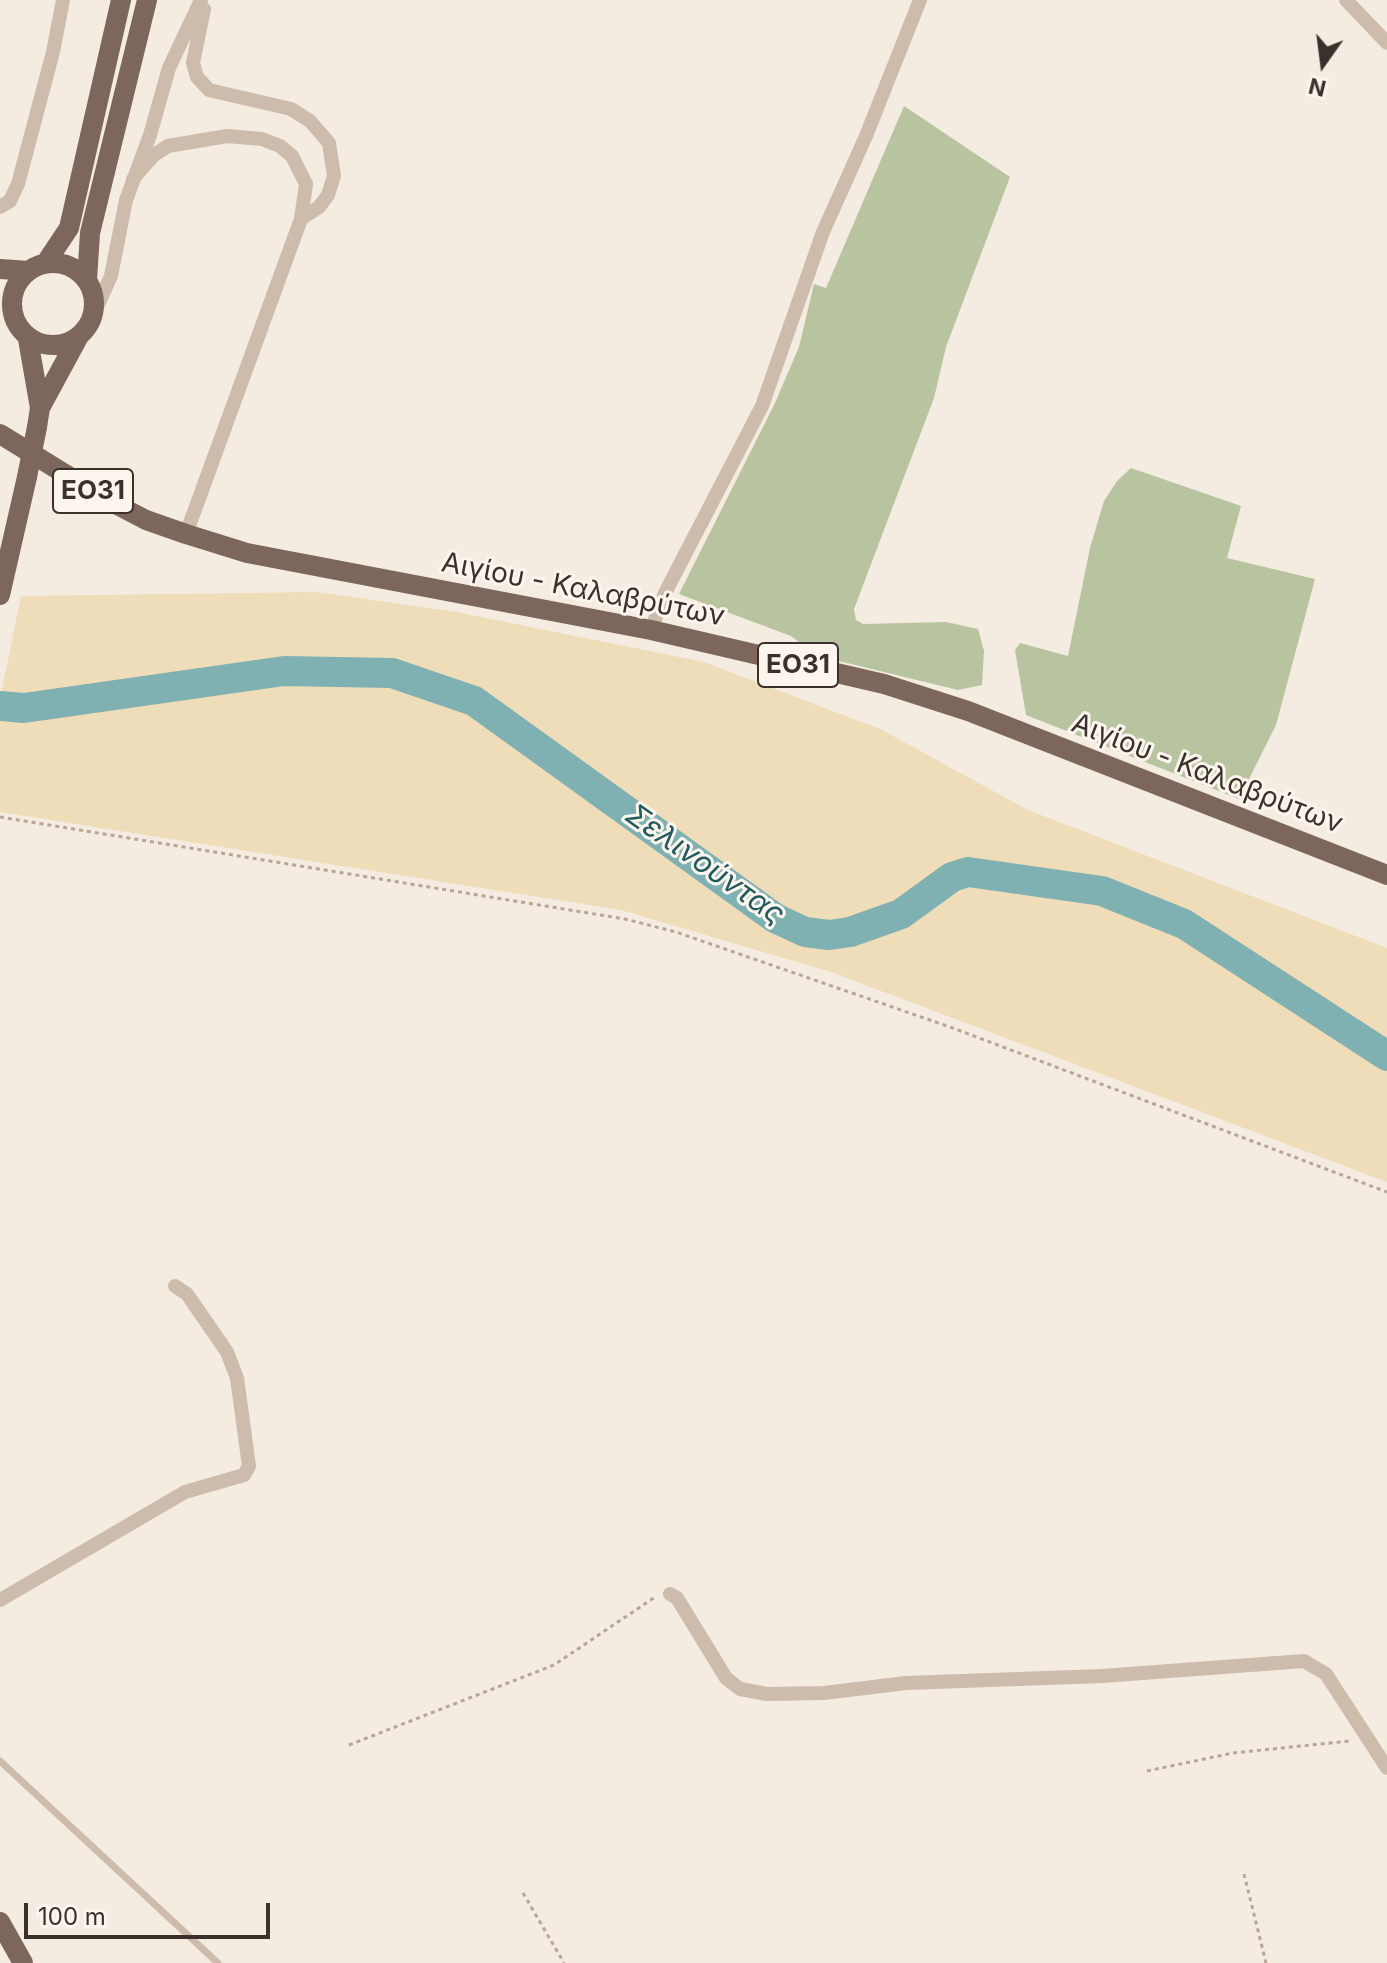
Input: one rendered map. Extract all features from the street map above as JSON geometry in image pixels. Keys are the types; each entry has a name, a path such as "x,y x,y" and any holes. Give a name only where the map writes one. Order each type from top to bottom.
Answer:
{"main road":[{"path":"14,312 14,296 69,228 121,0"},
{"path":"0,595 38,418 79,336 93,316 95,304 87,280 90,233 147,0"},
{"path":"0,269 69,266 87,280"},
{"path":"0,291 28,339 45,344 63,343 79,336"},
{"path":"28,339 38,418"},
{"name":"Αιγίου - Καλαβρύτων","path":"0,434 104,498 146,520 186,534 247,553 651,630 884,684 968,711 1387,875"},
{"path":"0,1922 23,1963"}],"street":[{"path":"0,207 10,201 18,184 63,0"},
{"path":"93,316 111,276 133,179 150,135 169,68 204,0"},
{"path":"204,0 193,46 197,77 209,90 224,96 253,98 291,109 310,121 329,143 334,176 328,195 319,207 301,219"},
{"path":"651,630 665,593 762,406 823,232 866,136 920,0"},
{"path":"1346,0 1387,43"},
{"path":"133,179 145,164 168,146 227,136 262,139 280,146 301,169 306,184 301,219 186,534"},
{"path":"0,1600 185,1492 244,1475 249,1466 237,1378 227,1352 187,1294 175,1286"},
{"path":"670,1594 677,1598 726,1678 740,1689 767,1694 824,1693 906,1683 1102,1676 1294,1659 1312,1664 1326,1674 1387,1768"}],"lane":[{"path":"0,1761 218,1963"}],"path":[{"path":"0,817 625,919 676,932 950,1027 1387,1192"},
{"path":"349,1745 554,1665 647,1600 670,1594"},
{"path":"1147,1771 1233,1753 1370,1739"},
{"path":"1244,1874 1266,1963"},
{"path":"523,1893 564,1963"}],"green space":[{"path":"904,106 1010,177 946,347 934,398 854,609 856,620 863,624 946,622 978,629 984,651 982,685 958,690 818,656 791,636 679,594 775,403 799,347 814,284 826,288"},
{"path":"1131,468 1241,506 1227,558 1315,579 1276,725 1239,799 1026,715 1015,650 1020,643 1068,656 1090,548 1104,501 1117,481"}],"sand":[{"path":"318,592 456,612 704,662 880,729 1028,810 1387,948 1387,1182 831,972 621,910 0,812 0,699 21,596"}],"waterway":[{"name":"Σελινούντας","path":"0,706 24,708 284,671 392,673 474,701 775,918 805,932 829,935 850,932 901,914 952,877 968,872 1102,891 1184,924 1387,1056"}]}
